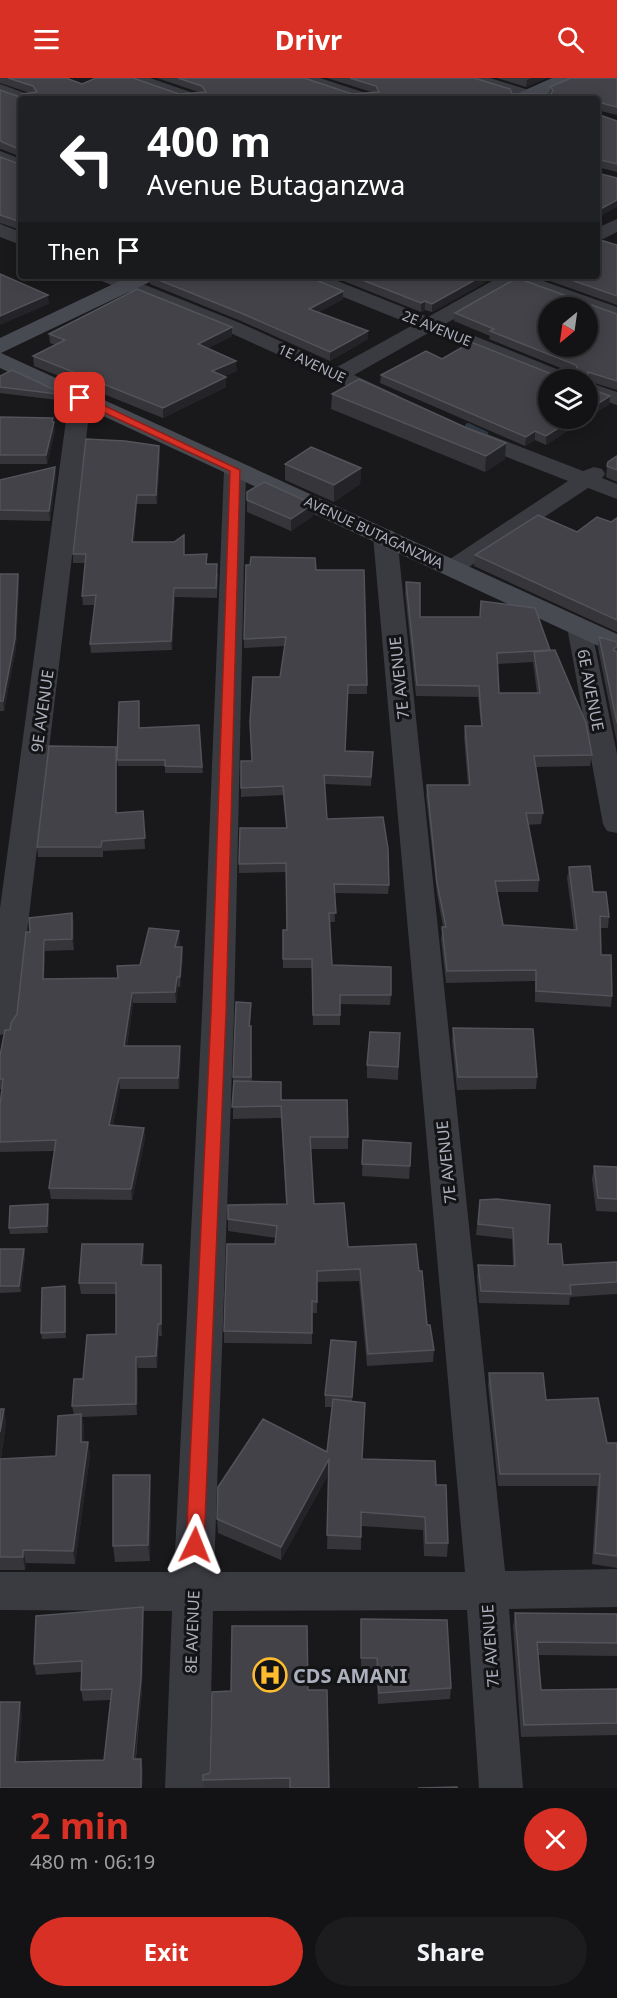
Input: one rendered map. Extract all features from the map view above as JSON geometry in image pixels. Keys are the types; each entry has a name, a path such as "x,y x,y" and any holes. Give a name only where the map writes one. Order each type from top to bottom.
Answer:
{"street":[{"path":"134,78 186,96"},
{"path":"304,78 360,96"},
{"path":"473,78 524,96"},
{"path":"534,96 566,78"},
{"path":"0,89 19,96"},
{"path":"0,156 18,165"},
{"path":"0,176 18,167"},
{"path":"600,234 617,224"},
{"path":"0,230 18,238"},
{"path":"600,237 617,243"},
{"name":"2E AVENUE","path":"315,279 540,369"},
{"path":"338,375 509,279"},
{"path":"522,279 617,314"},
{"path":"0,347 137,281"},
{"name":"1E AVENUE","path":"137,281 413,409"},
{"name":"AVENUE BUTAGANZWA","path":"0,360 617,645"},
{"path":"598,392 617,399"},
{"name":"9E AVENUE","path":"0,1024 80,398"},
{"path":"456,428 590,477 617,492"},
{"name":"8E AVENUE","path":"187,1788 218,1014 235,470"},
{"path":"453,568 590,477"},
{"name":"7E AVENUE","path":"385,536 486,1580 501,1788"},
{"name":"6E AVENUE","path":"579,627 617,824"},
{"path":"0,1591 194,1581 300,1590 410,1592 486,1580 617,1588"}],"building":[{"path":"8,78 66,78 82,84 96,78 133,78 179,94 206,92 202,86 178,78 304,78 352,94 379,92 376,86 350,78 474,78 510,89 512,94 551,94 553,90 550,87 571,78 617,78 617,107 600,103 600,96 21,96 37,92 33,86"},
{"path":"0,90 18,96 18,149 0,141"},
{"path":"600,115 617,121 617,164 600,160"},
{"path":"0,157 18,164 18,221 0,215"},
{"path":"600,174 617,178 617,200 600,209"},
{"path":"600,240 617,245 617,296 569,279 600,279"},
{"path":"0,274 48,295 0,316"},
{"path":"156,279 313,279 343,291 309,309 368,331 330,352"},
{"path":"360,279 477,279 432,304 425,301 421,303"},
{"path":"515,279 570,297 538,297 538,350 490,331 494,329 455,313"},
{"path":"137,289 232,327 198,344 236,361 212,371 226,377 163,408 33,356 65,340 49,334"},
{"path":"598,307 617,314 617,381 598,375 598,369 578,369 576,365 556,357 598,357"},
{"path":"471,342 539,369 538,429 557,429 546,436 535,431 526,437 381,375 426,351 442,359"},
{"path":"12,370 57,391 57,394 0,387 0,376"},
{"path":"359,379 469,429 506,443 486,456 332,394"},
{"path":"598,392 610,396 598,404"},
{"path":"0,417 53,418 46,455 0,455"},
{"path":"86,439 159,446 156,495 137,495 132,542 174,542 184,535 184,555 207,554 206,564 217,564 216,588 174,588 171,641 90,644 96,595 82,596 86,554 73,554"},
{"path":"311,447 361,468 334,485 285,464"},
{"path":"617,456 617,470 607,466 608,462"},
{"path":"55,467 49,511 0,510 0,480"},
{"path":"264,482 313,504 291,519 247,500 247,492"},
{"path":"538,515 577,532 597,517 611,522 617,518 617,620 475,555"},
{"path":"251,557 315,558 316,570 364,570 367,685 348,685 345,751 373,752 371,777 324,775 327,819 383,817 388,849 389,885 334,884 336,913 329,913 332,965 391,967 391,995 340,995 340,1015 313,1015 312,959 283,959 283,930 287,930 286,863 239,864 240,828 287,828 283,786 241,788 241,761 252,761 250,722 253,677 280,677 286,637 244,639 246,565 250,565"},
{"path":"0,574 18,574 15,639 3,701 0,701"},
{"path":"406,582 420,583 420,617 480,617 481,601 535,608 550,650 497,653 499,693 540,693 534,652 555,650 586,723 592,755 534,756 543,813 526,813 539,880 495,881 503,925 577,930 569,867 590,866 593,892 606,892 609,917 600,916 601,955 611,955 612,996 536,991 536,970 447,971 442,927 446,927 437,883 427,785 470,785 465,726 482,726 479,686 417,685"},
{"path":"599,637 617,642 613,650 617,652 617,723"},
{"path":"139,701 139,728 199,725 202,767 165,766 165,760 117,760 119,702"},
{"path":"49,746 116,747 116,813 143,811 145,838 102,841 101,847 37,847"},
{"path":"72,913 72,939 44,940 43,979 118,978 117,966 140,965 149,928 179,931 175,947 182,947 180,977 177,977 175,992 132,993 124,1046 180,1046 178,1078 119,1078 109,1125 144,1128 131,1189 49,1188 56,1140 0,1142 3,1079 0,1079 0,1056 5,1030 10,1030 11,1023 17,1014 26,932 30,932 29,918"},
{"path":"236,1002 251,1003 249,1026 251,1026 251,1077 233,1077"},
{"path":"453,1028 533,1029 537,1077 458,1077"},
{"path":"370,1032 400,1033 398,1067 367,1065"},
{"path":"234,1081 281,1082 281,1100 347,1100 348,1137 310,1137 314,1204 344,1203 348,1247 416,1244 419,1271 422,1271 427,1325 430,1325 434,1350 368,1354 360,1269 317,1271 317,1302 312,1301 312,1333 224,1331 227,1244 275,1244 277,1226 228,1219 228,1205 287,1204 281,1106 232,1107"},
{"path":"363,1140 411,1143 410,1166 362,1164"},
{"path":"594,1166 617,1167 617,1199 598,1198"},
{"path":"497,1199 550,1205 548,1244 561,1244 563,1265 617,1262 617,1282 570,1285 571,1294 481,1291 478,1265 515,1266 513,1228 478,1224 480,1200"},
{"path":"48,1204 47,1226 9,1228 10,1206"},
{"path":"82,1244 143,1244 141,1265 161,1265 161,1324 158,1324 156,1356 136,1357 136,1404 72,1406 74,1379 83,1379 87,1335 116,1334 116,1283 79,1283"},
{"path":"0,1249 24,1249 19,1286 0,1286"},
{"path":"65,1286 65,1332 41,1333 42,1288"},
{"path":"331,1340 356,1342 352,1397 325,1395"},
{"path":"489,1373 543,1373 546,1400 598,1398 607,1443 617,1443 617,1556 595,1553 600,1474 500,1474"},
{"path":"333,1399 365,1403 362,1459 435,1461 436,1485 446,1485 448,1543 426,1543 425,1517 361,1512 361,1537 327,1535 329,1459 281,1547 217,1519 218,1487 263,1419 327,1452"},
{"path":"0,1409 4,1409 0,1432"},
{"path":"81,1414 81,1442 88,1442 73,1551 23,1550 23,1557 0,1557 0,1459 56,1456 58,1416"},
{"path":"113,1475 150,1475 148,1545 113,1546"},
{"path":"143,1607 141,1679 133,1759 141,1759 141,1788 0,1788 0,1702 20,1702 15,1762 104,1760 112,1689 81,1690 82,1661 34,1664 36,1616"},
{"path":"515,1613 617,1614 617,1643 537,1642 541,1690 617,1689 617,1723 524,1725"},
{"path":"361,1619 447,1620 451,1688 379,1693 377,1658 361,1658"},
{"path":"232,1626 307,1626 308,1690 327,1690 329,1788 290,1788 290,1778 203,1780 203,1775 210,1773 212,1692 231,1691"}],"waterway":[{"path":"468,426 485,434"}],"place":[{"name":"CDS AMANI","path":"270,1675"}],"route":[{"path":"80,398 235,470 218,1014 195,1545"}]}
